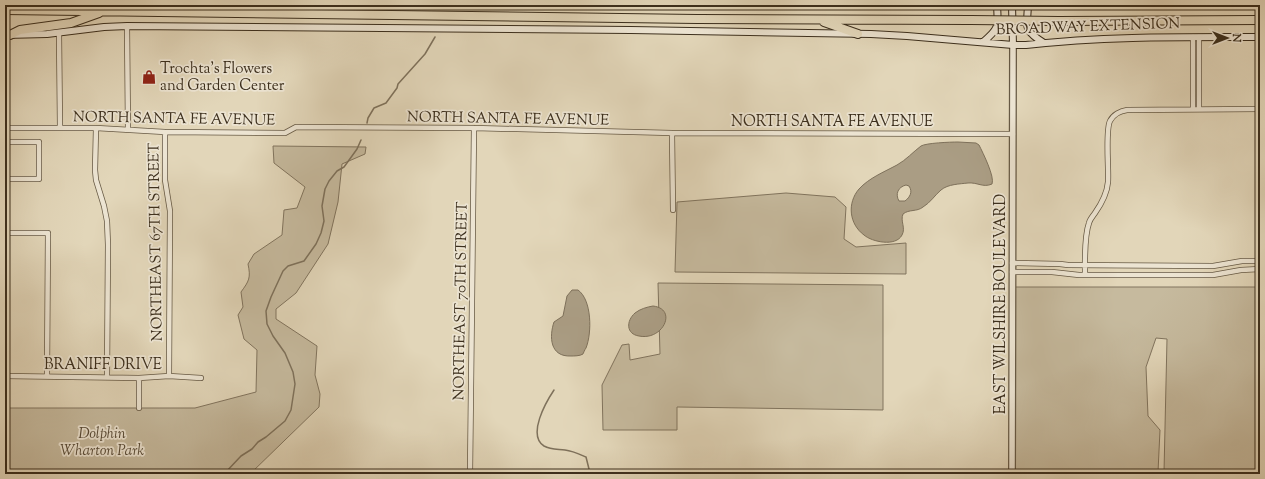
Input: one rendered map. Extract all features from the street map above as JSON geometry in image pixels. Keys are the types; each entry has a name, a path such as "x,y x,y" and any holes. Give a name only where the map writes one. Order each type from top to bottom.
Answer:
{"highway":[{"name":"BROADWAY EXTENSION","path":"5,10 105,10 815,20 1260,20"},
{"path":"8,35 20,30 72,23 105,10"},
{"path":"815,20 858,34"}],"main road":[{"path":"983,42 993,34 998,26 997,5"},
{"path":"1012,5 1012,45"},
{"path":"1028,5 1027,28 1031,35 1044,43"},
{"name":"BROADWAY EXTENSION","path":"8,35 34,35 104,27 127,26 636,30 858,34 906,36 1012,45 1106,38 1260,37"}],"street":[{"path":"127,26 128,130"},
{"path":"59,33 60,128"},
{"path":"1193,109 1196,37"},
{"path":"1196,37 1199,109"},
{"name":"EAST WILSHIRE BOULEVARD","path":"1012,45 1012,474"},
{"path":"1085,275 1086,233 1089,222 1103,201 1107,192 1109,122 1115,115 1121,111 1127,110 1260,110"},
{"name":"NORTH SANTA FE AVENUE","path":"5,128 96,128 165,132 285,133 296,127 474,128 498,130 672,133 1013,134"},
{"path":"96,128 96,180 107,221 108,245 106,376"},
{"name":"NORTHEAST 70TH STREET","path":"470,474 474,128"},
{"name":"NORTHEAST 67TH STREET","path":"165,132 165,180 170,210 169,376"},
{"path":"672,133 672,210"},
{"path":"5,142 39,142 39,179 5,179"},
{"path":"5,233 48,233 47,376"},
{"path":"1012,263 1213,266 1242,261 1260,261"},
{"path":"1012,272 1052,272 1085,275 1213,275 1241,270 1260,269"},
{"name":"BRANIFF DRIVE","path":"5,376 106,376 139,378 169,376 201,378"},
{"path":"139,378 139,408"}],"green space":[{"name":"Dolphin Wharton Park","path":"273,146 366,147 365,154 342,164 338,202 328,244 296,293 276,309 276,319 317,346 315,375 320,394 319,407 250,474 5,474 5,408 195,408 256,392 257,350 244,339 238,315 243,307 241,292 249,279 248,264 254,254 282,235 284,210 297,208 305,187 274,163"},
{"path":"786,193 835,197 846,207 844,239 856,247 906,243 906,274 675,272 677,202"},
{"path":"658,283 883,285 883,410 677,407 677,430 603,430 602,385 622,345 629,344 630,360 660,354"},
{"path":"1015,287 1260,287 1260,474 1015,474","holes":["1156,338 1167,339 1164,472 1158,472 1160,430 1148,416 1146,367"]}],"shaded area":[{"path":"933,143 976,143 979,145 992,176 992,184 983,185 968,183 944,188 921,209 903,214 903,232 899,239 895,241 884,242 872,240 859,230 855,225 851,213 851,207 855,195 863,185 900,163 921,146","holes":["906,185 909,186 911,190 910,196 905,201 899,201 897,196 899,189"]},
{"path":"572,290 578,290 583,295 590,317 588,342 583,354 579,356 564,355 559,353 555,350 552,340 552,328 554,322 563,316 567,296"},
{"path":"653,306 661,308 665,313 666,318 661,329 655,334 648,336 639,336 632,333 629,323 632,316 639,310"}],"waterway":[{"path":"367,123 368,118 374,108 386,103 397,88 398,84 425,54 435,37"},
{"path":"224,474 241,456 252,449 258,442 285,421 291,410 295,384 293,372 285,353 273,336 267,324 266,311 283,271 288,266 304,261 316,244 324,221 322,206 325,189 337,171 344,167 357,149 361,140"},
{"path":"554,390 540,418 537,434 539,441 544,446 552,449 571,451 586,457 589,469 588,474"}],"place":[{"name":"Trochta's Flowers and Garden Center","path":"149,77"}]}
